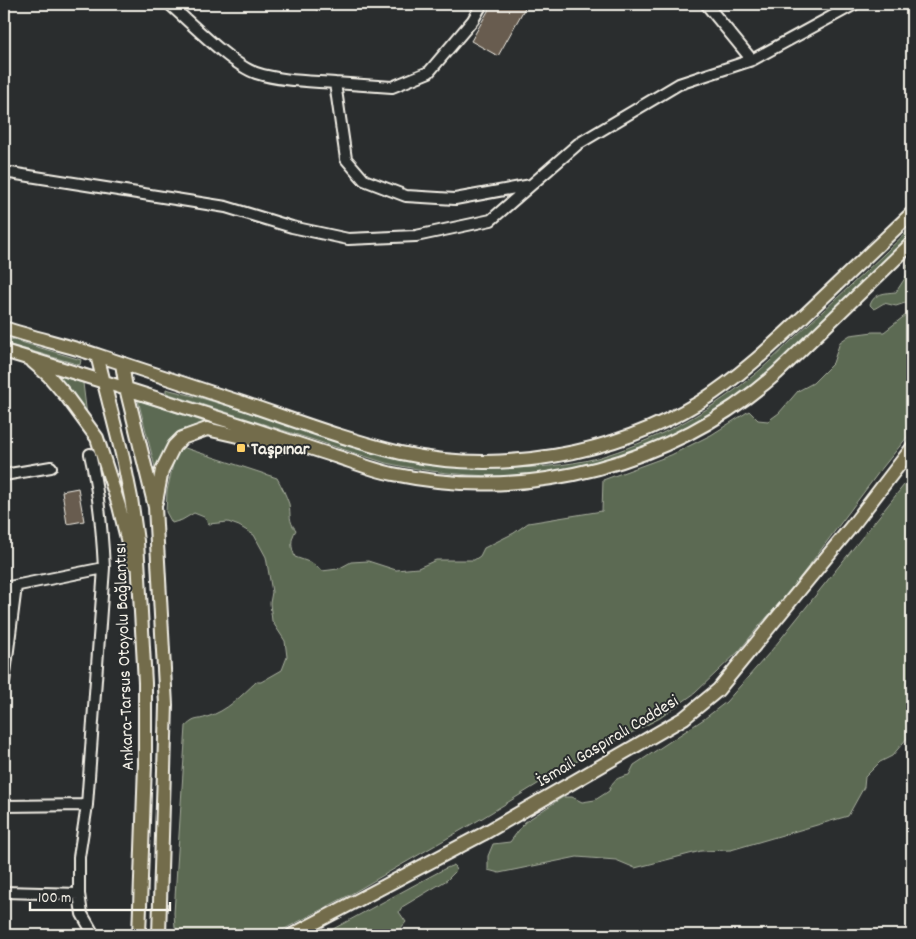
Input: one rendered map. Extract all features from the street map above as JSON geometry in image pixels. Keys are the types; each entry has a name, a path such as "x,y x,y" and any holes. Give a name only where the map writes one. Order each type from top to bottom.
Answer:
{"main road":[{"path":"4,328 97,355 371,445 407,454 428,458 471,461 517,460 551,456 626,437 699,402 730,381 770,348 912,212"},
{"path":"4,351 104,380 390,473 452,482 500,484 531,481 576,474 631,459 683,436 716,417 768,381 912,243"},
{"name":"Ankara-Tarsus Otoyolu Bağlantısı","path":"97,355 123,458 137,540 145,683 145,764 139,935"},
{"path":"29,359 58,386 96,438 118,506 140,594"},
{"path":"122,364 155,507 166,705 159,935"},
{"path":"155,507 162,470 174,446 182,438 207,429 367,466"},
{"name":"İsmail Gaspıralı Caddesi","path":"292,935 483,834 684,718 718,690 856,521 912,448"}],"street":[{"path":"169,4 236,62 255,72 299,81 392,87 429,72 473,20 482,4"},
{"path":"706,4 752,60"},
{"path":"4,172 226,207 292,227 348,239 416,236 491,220 578,144 679,84 752,60 855,4"},
{"path":"335,83 346,159 364,180 406,196 454,199 531,185"},
{"path":"90,454 97,481 104,568 87,805 79,857 79,894 82,914 94,935"},
{"path":"4,475 50,467"},
{"path":"4,588 104,568"},
{"path":"4,682 16,586"},
{"path":"4,806 87,805"},
{"path":"4,892 79,894"}],"green space":[{"path":"912,227 912,235 747,390 680,432 625,456 580,469 525,476 496,476 468,475 412,468 386,463 166,393 166,389 197,397 377,454 420,463 443,466 513,468 585,461 637,444 677,426 732,392 773,359"},
{"path":"912,261 912,306 908,302 896,306 884,303 874,309 870,305 874,298 880,294 896,292 909,272 907,266"},
{"path":"912,306 912,431 790,591 739,651 695,693 660,718 562,769 484,817 351,894 273,935 184,935 175,927 174,913 186,726 194,720 221,711 256,682 261,682 282,670 287,657 285,641 272,621 270,603 272,592 266,557 254,535 228,522 209,524 204,517 194,513 172,523 166,512 167,491 175,455 182,447 277,478 288,501 291,521 296,530 292,544 295,557 312,563 322,571 338,569 351,562 368,561 396,570 418,568 436,560 474,560 480,556 484,548 514,533 528,523 602,511 603,480 671,455 711,435 749,411 758,420 768,421 779,413 798,391 813,383 833,363 840,342 850,335 884,332 907,314"},
{"path":"4,337 81,360 80,365 4,343"},
{"path":"53,374 83,383 87,416"},
{"path":"138,400 220,427 203,425 184,430 167,448 156,471"},
{"path":"912,475 912,712 909,714 911,725 908,737 892,756 880,762 865,777 864,787 848,816 731,850 701,851 635,868 616,860 577,857 499,873 488,870 488,856 493,844 510,842 525,822 563,797 572,797 582,802 595,800 609,791 616,780 629,775 634,765 704,719 726,702 771,651"},
{"path":"454,865 456,871 447,880 402,907 399,912 406,922 395,935 322,935 444,869"}],"building":[{"path":"315,4 375,4 316,10"},
{"path":"492,4 527,4 498,56 471,41"},
{"path":"78,488 84,521 67,524 62,491"}],"place":[{"name":"Taşpınar","path":"241,448"}]}
